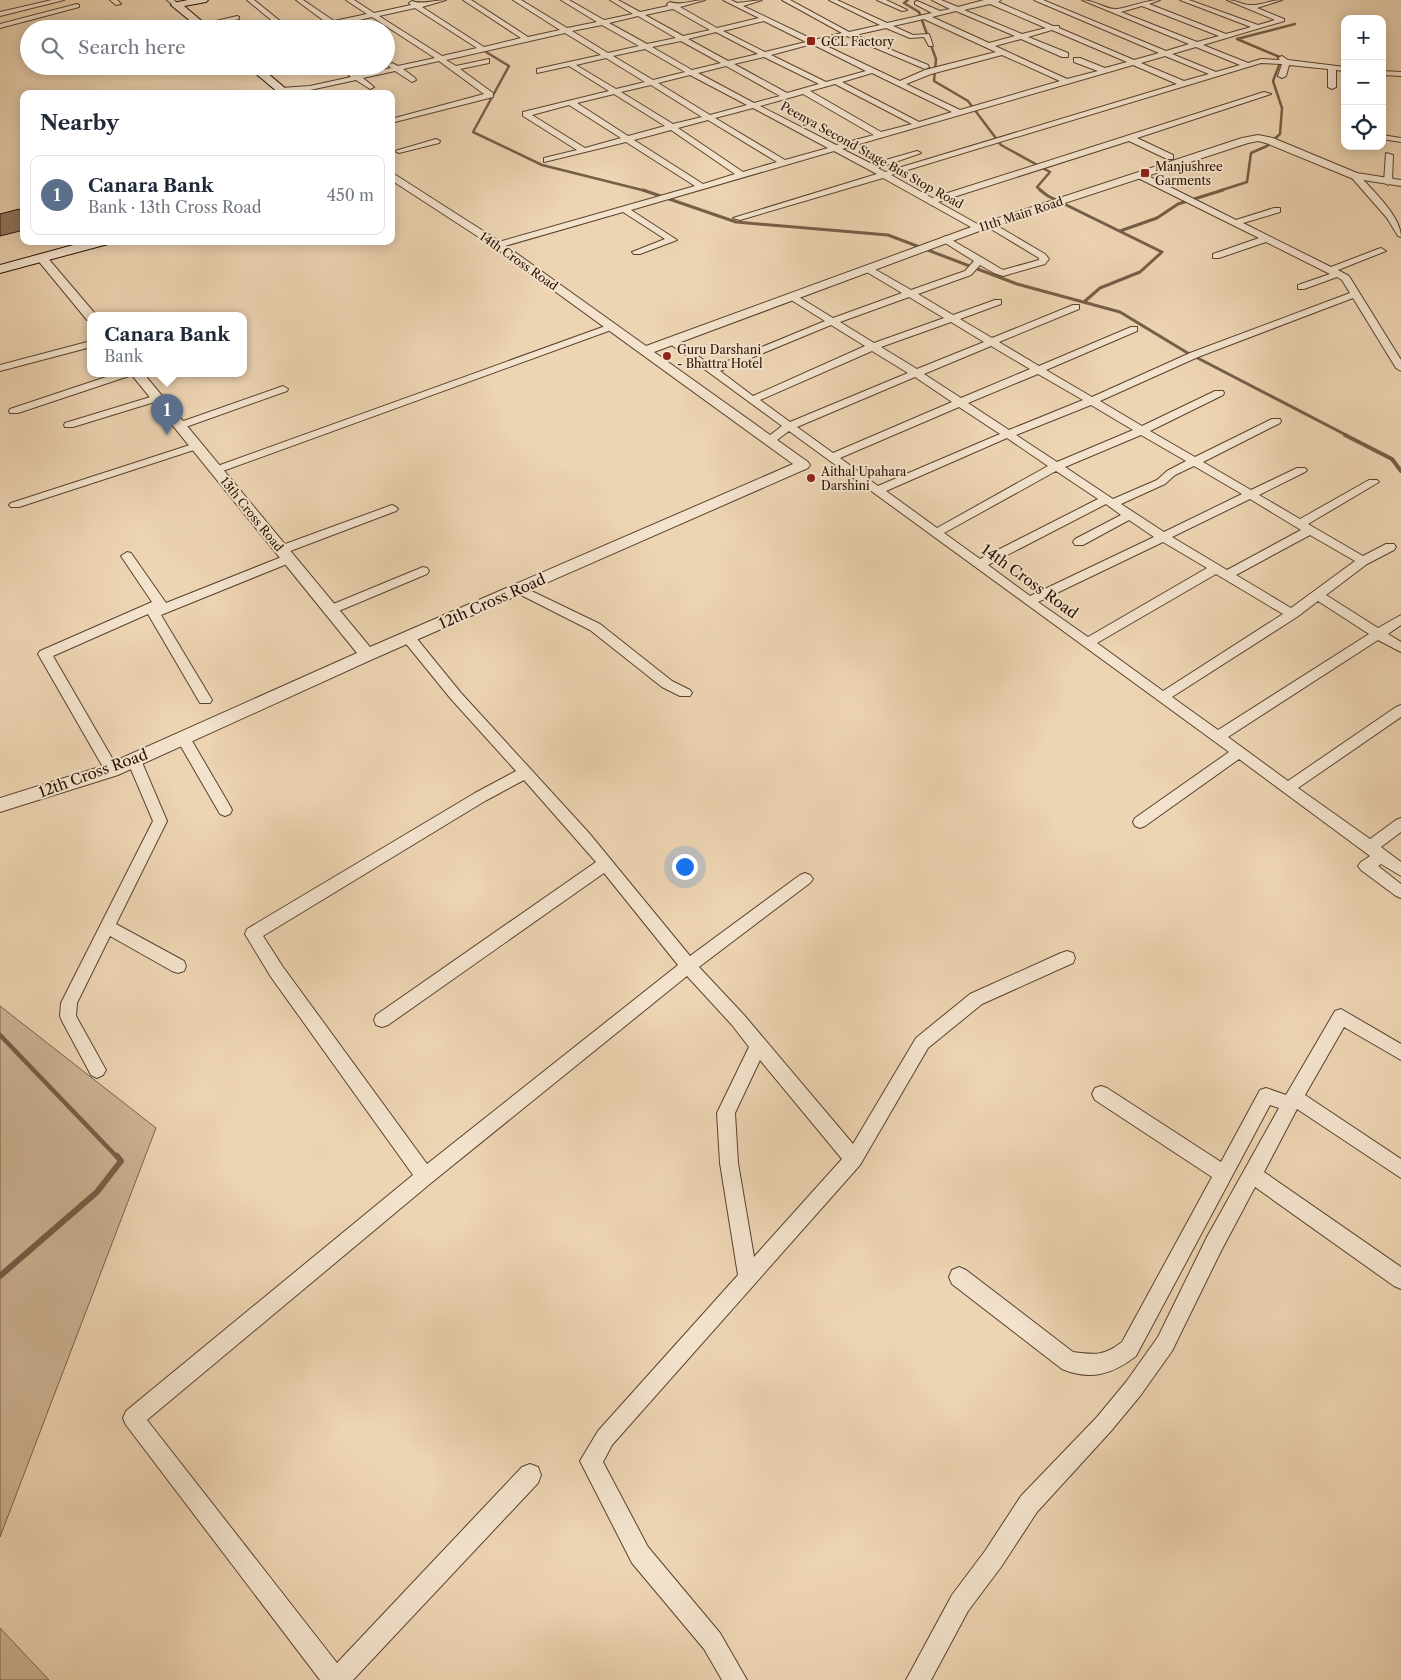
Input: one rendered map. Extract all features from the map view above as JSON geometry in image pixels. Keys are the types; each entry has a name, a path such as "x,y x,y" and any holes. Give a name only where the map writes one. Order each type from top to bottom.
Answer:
{"main road":[{"path":"173,2 203,0"},
{"path":"173,2 195,20"},
{"path":"264,75 282,90"},
{"path":"0,268 89,245"}],"street":[{"path":"0,14 61,0"},
{"path":"250,0 276,20"},
{"path":"299,0 328,20"},
{"path":"349,0 380,20"},
{"path":"407,0 483,49"},
{"path":"347,20 444,0"},
{"path":"466,0 527,39"},
{"path":"516,0 784,163"},
{"name":"Peenya Second Stage Bus Stop Road","path":"564,0 692,73 1044,259 1042,262 1003,273 979,260"},
{"path":"613,0 786,96"},
{"path":"662,0 716,31 826,85"},
{"path":"396,68 702,0"},
{"path":"726,0 958,112"},
{"path":"737,5 759,0"},
{"path":"785,0 848,34 926,70"},
{"path":"832,0 912,37 928,35 931,45"},
{"path":"880,0 904,10"},
{"path":"934,0 1065,55"},
{"path":"583,150 526,114 813,42 998,0"},
{"path":"1037,0 1215,74"},
{"path":"1085,0 1248,65"},
{"path":"990,45 1114,12 1143,2 1157,0"},
{"path":"1183,0 1258,27"},
{"path":"498,245 1282,20 1230,0"},
{"path":"1250,8 1279,0"},
{"path":"988,1 1184,84"},
{"path":"1143,2 1226,36"},
{"path":"918,3 938,13"},
{"path":"23,20 77,6"},
{"path":"924,16 1067,82"},
{"path":"230,20 237,18"},
{"path":"540,71 765,19"},
{"path":"0,26 20,21"},
{"path":"395,30 454,69 490,96 395,120"},
{"path":"899,84 926,70 944,68 1005,52"},
{"path":"1078,60 1105,71"},
{"path":"737,218 886,176 1004,138 1267,60 1284,60 1341,69"},
{"path":"1282,76 1284,60"},
{"path":"454,69 486,61"},
{"path":"570,64 672,127 742,174"},
{"path":"396,68 412,80"},
{"path":"1332,68 1332,87"},
{"path":"547,160 709,118 873,71"},
{"path":"1386,72 1401,74"},
{"path":"354,75 370,87"},
{"path":"297,90 366,75"},
{"path":"836,82 918,124"},
{"path":"804,91 880,135"},
{"path":"932,201 1267,94"},
{"path":"570,103 701,186"},
{"path":"1130,138 1170,157"},
{"name":"11th Main Road","path":"645,351 983,226 1246,140 1258,138 1272,141 1355,176 1401,183"},
{"path":"1386,138 1401,140"},
{"path":"400,151 436,141"},
{"path":"872,167 917,153"},
{"path":"1388,182 1389,155"},
{"path":"1139,175 1346,278 1401,368"},
{"path":"1355,176 1401,232"},
{"name":"14th Cross Road","path":"395,178 498,245 645,351"},
{"path":"624,209 672,240 637,252"},
{"path":"1235,223 1277,210"},
{"path":"1383,210 1401,211"},
{"path":"1216,256 1267,238"},
{"path":"712,371 833,321 968,273 979,260 945,240"},
{"path":"1300,286 1381,252"},
{"path":"42,258 87,312"},
{"path":"868,269 1363,562"},
{"path":"878,490 1008,434 1091,401 1194,355 1356,294"},
{"path":"791,296 874,346 1131,514 1163,537 1292,614"},
{"path":"752,400 874,346 998,302"},
{"path":"769,441 789,426 1076,308"},
{"path":"216,470 611,327"},
{"path":"832,457 1134,328"},
{"name":"14th Cross Road","path":"671,341 1401,870"},
{"path":"0,368 87,345"},
{"name":"12th Cross Road","path":"0,805 112,770 367,655 803,465 645,351"},
{"path":"14,411 116,377"},
{"name":"13th Cross Road","path":"140,377 367,655"},
{"path":"179,426 283,389"},
{"path":"936,532 1057,466 1141,431 1218,393"},
{"path":"70,425 157,398"},
{"path":"979,564 1196,462 1276,420"},
{"path":"15,506 196,446"},
{"path":"1029,602 1301,470"},
{"path":"1299,524 1373,482"},
{"path":"205,700 154,613 392,509"},
{"path":"1079,542 1131,514"},
{"path":"1088,643 1221,572 1310,530"},
{"path":"1163,697 1292,614 1363,562 1390,547"},
{"path":"112,770 45,654 160,604 127,556"},
{"path":"333,614 423,571"},
{"path":"333,614 415,583"},
{"path":"519,589 595,627 666,684 685,693"},
{"path":"1318,595 1401,648"},
{"path":"1218,737 1401,619"},
{"path":"408,637 456,696 526,772 605,864 689,967 738,1020 854,1159"},
{"path":"1288,788 1401,710"},
{"path":"183,738 225,810"},
{"path":"1140,822 1239,752"},
{"path":"97,1070 68,1016 69,1002 160,821 134,760"},
{"path":"425,1177 276,972 253,934 480,797 526,772"},
{"path":"1401,824 1376,851 1366,866 1401,892"},
{"path":"382,1020 605,864"},
{"path":"530,1475 336,1680 133,1418 653,992 805,879"},
{"path":"107,927 178,966"},
{"path":"734,1680 712,1641 640,1555 591,1461 606,1438 854,1159 922,1043 976,998 1067,958"},
{"path":"918,1680 960,1603 993,1559 1029,1504 1104,1424 1133,1389 1165,1344 1214,1244 1292,1100 1341,1016 1401,1053"},
{"path":"748,1278 729,1163 726,1113 758,1046"},
{"path":"1101,1094 1224,1174"},
{"path":"959,1277 1069,1362 1093,1365 1113,1361 1130,1349 1266,1096 1292,1100 1401,1169"},
{"path":"1252,1174 1401,1279"}],"shaded area":[{"path":"0,1006 156,1128 0,1537"},
{"path":"0,1628 49,1680 0,1680"}],"building":[{"path":"19,209 20,231 0,236 0,214"}],"waterway":[{"path":"908,0 904,3 919,12 936,59 934,81 968,101 1001,145 1050,172 1037,187 1042,191"},
{"path":"1219,191 1247,182 1251,153 1267,146 1280,134 1282,108 1273,81 1282,58 1237,39 1295,24"},
{"path":"486,52 509,66 473,132 542,165 646,191"},
{"path":"1040,190 1048,196 1162,252 1140,272 1100,288 1084,302"},
{"path":"1120,231 1157,218 1178,204 1223,190"},
{"path":"646,191 736,222 888,235 1017,284 1120,312 1186,352 1348,436"},
{"path":"1345,435 1392,459 1401,471"},
{"path":"0,1035 118,1158"},
{"path":"0,1276 97,1192 121,1161 117,1156"}],"place":[{"name":"GCL Factory","path":"811,41"},
{"name":"Manjushree Garments","path":"1145,173"},
{"name":"Guru Darshani - Bhattra Hotel","path":"667,356"},
{"name":"Canara Bank","path":"167,435"},
{"name":"Aithal Upahara Darshini","path":"811,478"}]}
